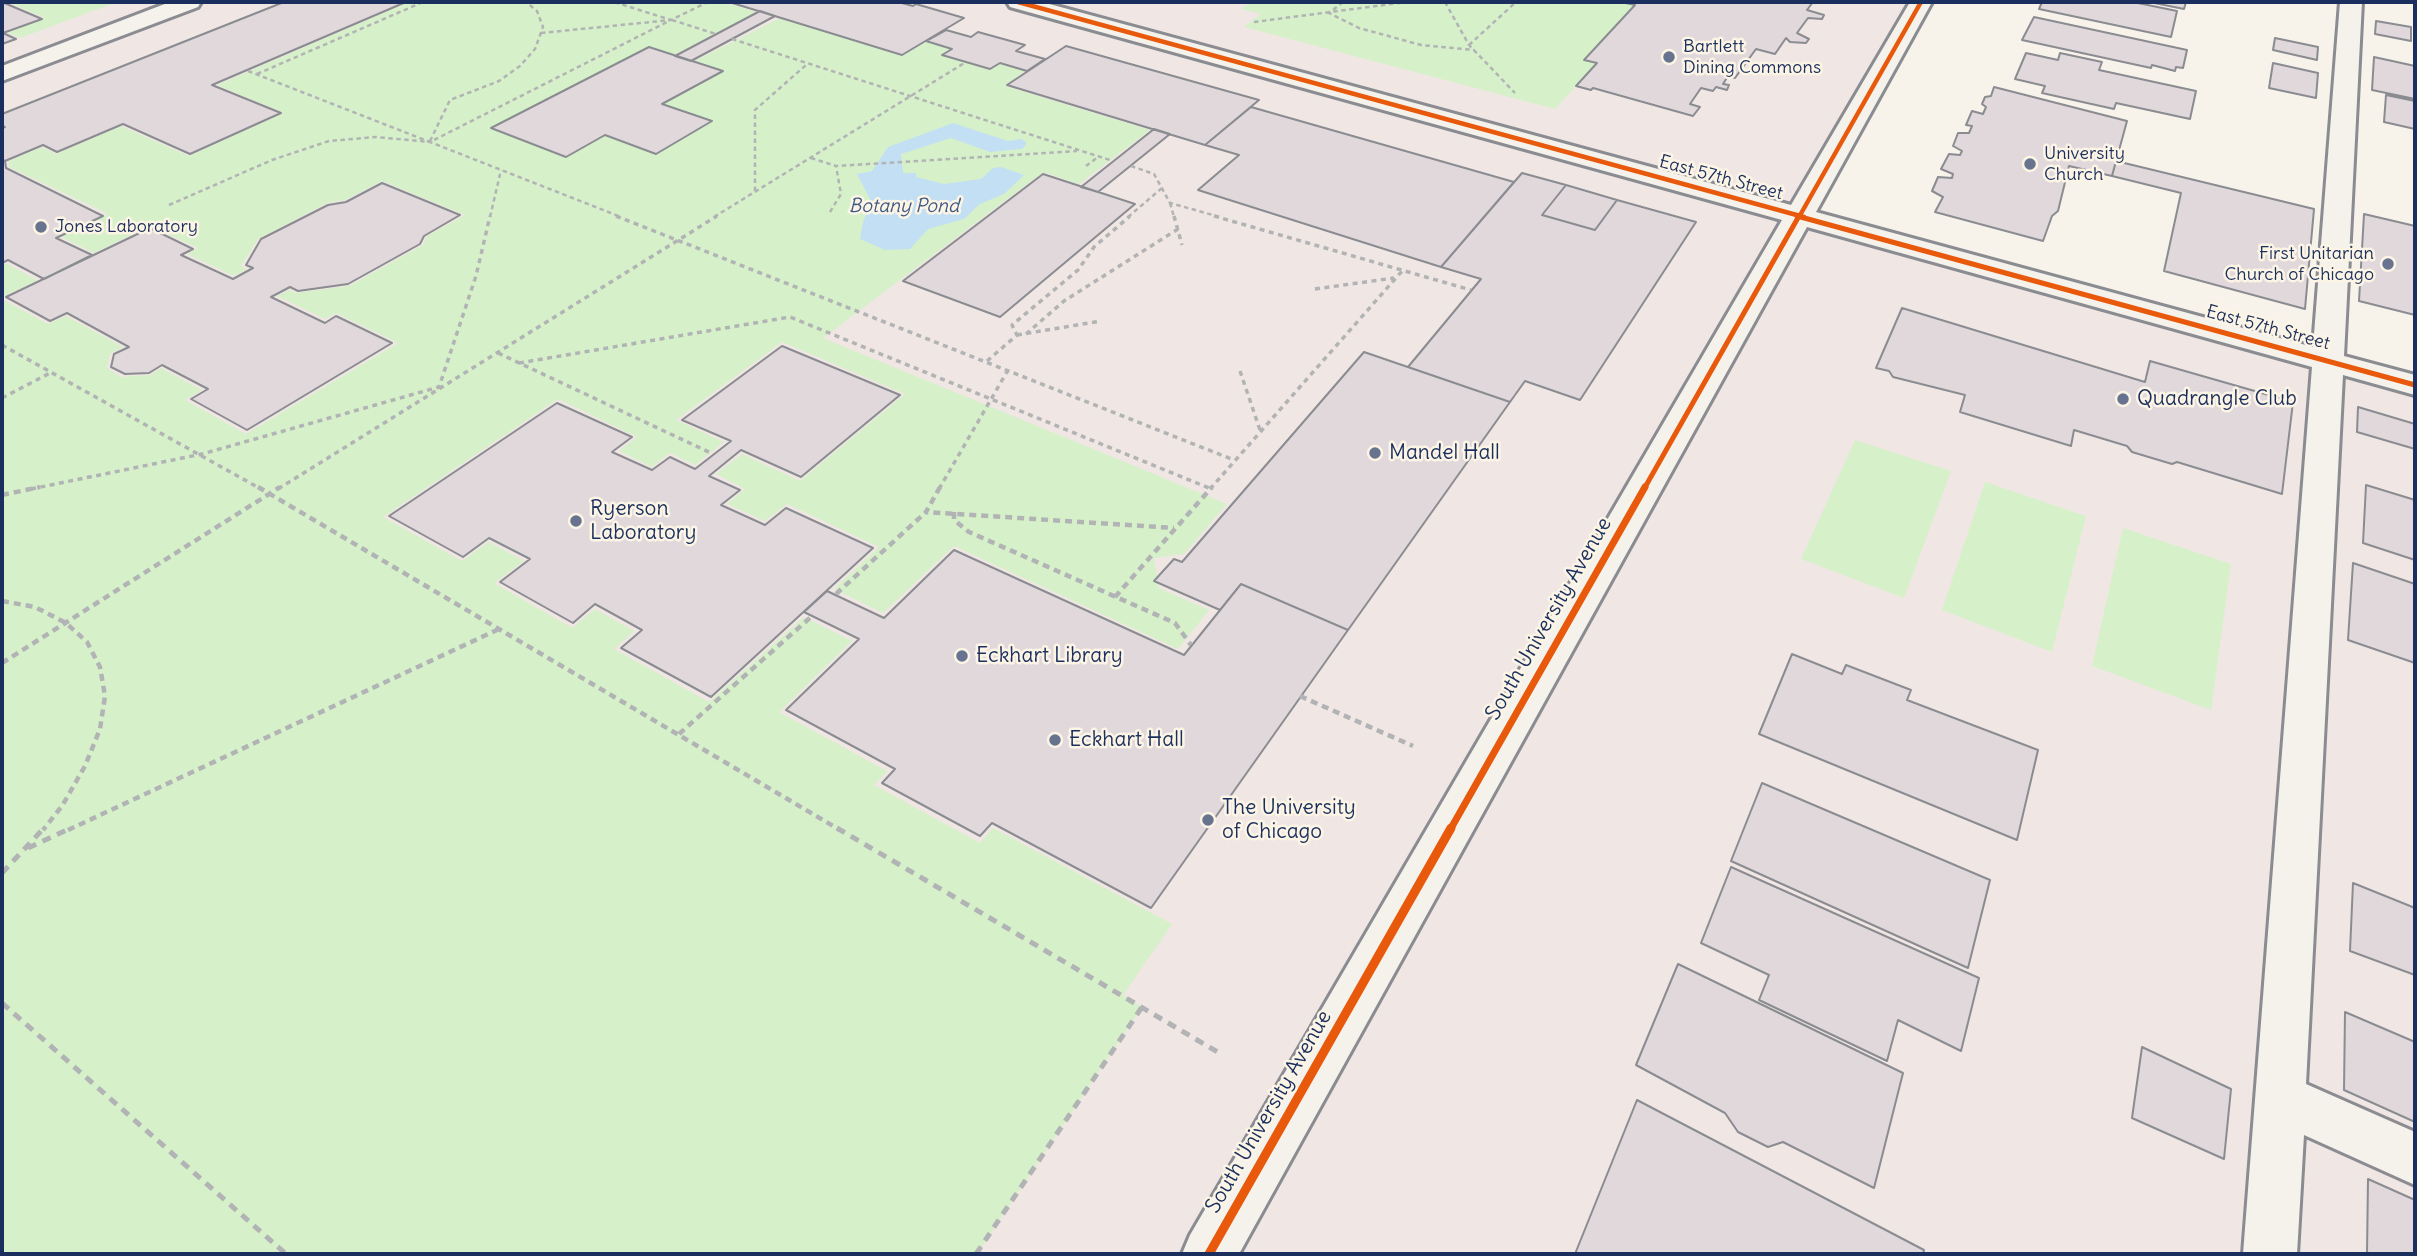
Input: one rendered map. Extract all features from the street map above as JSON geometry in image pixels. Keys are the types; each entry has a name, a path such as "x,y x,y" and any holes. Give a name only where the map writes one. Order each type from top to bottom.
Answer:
{"street":[{"path":"2,74 190,2"},
{"name":"East 57th Street","path":"1018,2 2415,385"},
{"name":"South University Avenue","path":"1209,1254 1921,2"},
{"path":"2270,1254 2351,2"},
{"path":"2280,1098 2415,1158"}],"path":[{"path":"256,75 423,2"},
{"path":"430,142 450,100 481,90 520,66 535,49 541,33 541,19 526,2"},
{"path":"614,2 716,34"},
{"path":"169,205 272,160 329,141 376,137 430,142 708,2"},
{"path":"1329,13 1343,2"},
{"path":"1250,22 1407,2"},
{"path":"1445,2 1469,45 1521,99"},
{"path":"1469,45 1516,2"},
{"path":"1329,13 1359,28 1399,40 1443,49 1474,50"},
{"path":"541,33 671,20"},
{"path":"732,39 1113,161"},
{"path":"2,663 439,387 966,62"},
{"path":"755,191 755,110 807,64"},
{"path":"248,71 1234,460"},
{"path":"810,158 836,166 1082,151"},
{"path":"1086,166 1098,156"},
{"path":"830,212 841,194 836,166"},
{"path":"1131,166 1154,174 1170,203 1182,245"},
{"path":"439,387 476,276 501,170"},
{"path":"1017,335 1012,325 1078,270 1094,247 1162,188"},
{"path":"1170,203 1471,290"},
{"path":"1026,334 1064,301 1178,229"},
{"path":"1115,597 1403,270"},
{"path":"1315,289 1396,278"},
{"path":"519,363 790,317 1209,488"},
{"path":"987,361 1017,335 1101,321"},
{"path":"2,345 202,454 1221,1054"},
{"path":"497,353 713,454"},
{"path":"836,594 926,512 1008,370"},
{"path":"1240,371 1260,430"},
{"path":"2,398 52,372"},
{"path":"2,495 202,454 439,387"},
{"path":"926,512 1175,528"},
{"path":"954,512 954,520 969,532 1175,623 1191,645"},
{"path":"2,601 35,607 66,623 87,642 100,667 105,696 100,729 85,766 62,806 2,873"},
{"path":"679,734 812,616"},
{"path":"27,848 499,629"},
{"path":"1300,696 1413,746"},
{"path":"2,1003 286,1254"},
{"path":"976,1254 1142,1007"}],"shaded area":[{"name":"The University of Chicago","path":"2,2 1920,2 1799,216 2415,385 2415,1254 2,1254"}],"green space":[{"path":"7,2 117,2 20,38 8,33 45,18"},
{"path":"409,2 723,2 756,12 672,56 691,63 780,18 902,56 926,42 949,49 941,55 990,70 999,64 1025,71 1005,86 1150,130 1079,184 1043,172 823,338 1227,504 1184,554 1154,558 1159,588 1209,610 1178,649 954,546 883,613 834,589 879,547 787,504 765,521 727,504 745,489 716,474 742,454 800,481 905,394 782,342 676,420 724,442 695,465 670,453 652,467 619,451 637,437 558,399 383,517 462,561 489,542 524,561 494,583 572,628 595,609 634,631 614,649 709,702 804,617 852,641 779,712 887,771 874,785 980,843 993,828 1172,924 1123,995 1142,1007 977,1254 2,1254 2,299 48,324 66,316 123,347 110,354 107,368 121,377 150,375 161,368 202,390 185,400 246,434 398,343 336,313 325,319 277,296 289,290 296,293 349,286 423,245 427,236 465,215 382,181 345,200 327,203 258,239 241,266 247,269 234,276 187,254 198,248 150,226 94,253 61,237 108,214 9,167 9,161 42,147 56,154 121,126 189,156 284,113 217,85"},
{"path":"1251,2 1621,2 1635,5 1585,59 1597,63 1555,109 1244,27 1261,14 1241,9"},
{"path":"6,263 38,280 2,297 2,265"},
{"path":"1855,440 1951,471 1904,598 1801,559"},
{"path":"1985,482 2086,516 2052,652 1942,610"},
{"path":"2123,528 2231,564 2211,710 2092,666"}],"water":[{"name":"Botany Pond","path":"953,123 1008,141 1021,139 1026,145 1022,149 990,152 951,138 901,154 903,173 916,173 916,177 944,184 981,179 993,168 1001,167 1024,175 1004,194 980,204 964,219 928,229 910,249 885,250 860,239 871,201 857,174 872,171 888,147"}],"building":[{"path":"2,2 42,19 3,33 16,39 2,44"},
{"path":"284,2 406,2 212,85 281,113 190,154 123,124 57,152 43,145 5,161 2,159 2,129 5,127 2,126 2,114"},
{"path":"729,2 898,2 913,6 916,4 964,18 902,55"},
{"name":"Bartlett Dining Commons","path":"1621,2 1813,2 1807,10 1824,15 1822,19 1808,18 1797,33 1809,39 1806,43 1790,42 1786,38 1775,54 1756,49 1735,78 1728,76 1723,84 1729,85 1727,90 1716,87 1713,91 1701,88 1690,104 1700,107 1693,116 1593,88 1591,90 1576,86 1597,63 1584,60 1635,5"},
{"path":"2042,2 2133,2 2177,11 2171,37 2039,9"},
{"path":"2149,2 2186,2 2184,9"},
{"path":"760,11 775,16 691,61 675,56"},
{"path":"2034,17 2187,50 2183,68 2176,67 2175,71 2152,65 2151,68 2022,40"},
{"path":"2376,21 2411,27 2411,41 2375,34"},
{"path":"946,30 971,37 978,32 1025,45 1016,51 1045,59 1027,71 1000,63 990,69 942,55 952,49 926,41"},
{"path":"2275,38 2318,47 2317,60 2273,50"},
{"path":"1066,46 1259,100 1205,145 1007,85"},
{"path":"649,47 723,71 662,104 712,121 656,154 605,135 566,157 491,128"},
{"path":"2026,53 2058,60 2060,53 2102,62 2099,70 2196,91 2190,119 2116,103 2114,109 2042,93 2045,86 2015,79"},
{"path":"2374,57 2415,66 2415,99 2372,90"},
{"path":"2273,63 2318,73 2316,98 2269,88"},
{"name":"University Church","path":"1994,87 2127,121 2112,176 2069,166 2058,211 2052,216 2043,241 1935,212 1943,197 1932,191 1938,177 1952,178 1953,174 1941,169 1949,154 1960,155 1962,151 1953,146 1958,133 1969,133 1972,126 1966,125 1972,111 1983,114 1986,107 1982,104 1985,97 1991,96"},
{"path":"2386,95 2415,101 2415,129 2384,122"},
{"path":"1251,107 1514,182 1441,267 1198,190 1239,155 1205,145"},
{"path":"1154,129 1170,134 1098,192 1081,187"},
{"name":"Jones Laboratory","path":"2,159 6,168 103,216 56,238 92,255 44,279 8,260 2,263"},
{"path":"2116,161 2314,209 2305,309 2164,271 2181,193 2112,176"},
{"path":"1522,173 1566,185 1542,215 1595,230 1617,200 1696,222 1580,400 1525,381 1510,402 1408,367 1481,279 1441,267"},
{"path":"1043,174 1135,204 1000,317 903,281"},
{"path":"382,183 460,215 424,236 420,244 348,284 298,291 290,287 271,297 325,323 336,316 392,343 247,430 191,399 208,389 162,365 149,373 125,374 111,367 114,354 129,347 67,313 50,321 6,297 150,228 193,249 181,255 233,279 253,268 246,265 261,239 328,205 346,202"},
{"path":"1566,185 1617,200 1595,230 1542,215"},
{"name":"First Unitarian Church of Chicago","path":"2364,214 2415,226 2415,315 2359,301"},
{"name":"Quadrangle Club","path":"1902,308 2145,382 2150,361 2293,402 2282,494 2177,462 2172,464 2132,452 2127,446 2074,430 2071,446 1960,412 1965,395 1893,377 1889,371 1876,368"},
{"name":"Ryerson Laboratory","path":"782,346 900,395 801,477 741,450 709,476 740,490 721,505 765,525 786,508 873,548 711,697 621,648 642,630 595,604 573,623 500,582 530,559 489,538 463,557 389,516 557,403 632,437 612,452 652,470 670,457 695,469 731,441 682,420"},
{"name":"Mandel Hall","path":"1364,352 1510,402 1348,630 1241,584 1220,610 1154,581 1174,559 1182,562"},
{"path":"2358,407 2415,424 2415,449 2357,432"},
{"path":"2366,485 2415,500 2415,560 2363,543"},
{"name":"Eckhart Hall","path":"954,550 1184,655 1241,584 1348,630 1151,908 992,823 980,836 882,783 895,769 786,710 859,639 804,612 827,591 884,618"},
{"path":"2353,563 2415,584 2415,663 2348,640"},
{"path":"1792,654 1842,674 1846,665 1911,690 1907,700 2038,750 2017,840 1759,734"},
{"path":"1762,783 1990,880 1968,968 1731,861"},
{"path":"1731,867 1979,978 1961,1051 1898,1020 1887,1061 1759,1000 1769,975 1701,943"},
{"path":"2353,883 2415,908 2415,975 2350,951"},
{"path":"1678,964 1903,1073 1874,1188 1783,1142 1768,1147 1738,1132 1725,1113 1636,1065"},
{"path":"2345,1012 2415,1042 2415,1122 2344,1090"},
{"path":"2142,1047 2231,1089 2224,1159 2132,1118"},
{"path":"1637,1100 1924,1250 1923,1254 1575,1254"},
{"path":"2368,1179 2415,1200 2415,1254 2367,1254"}],"cycle path":[{"path":"1018,2 2415,385"},
{"path":"1209,1254 1921,2"}],"place":[{"name":"Bartlett Dining Commons","path":"1669,57"},
{"name":"University Church","path":"2030,164"},
{"name":"Jones Laboratory","path":"41,227"},
{"name":"First Unitarian Church of Chicago","path":"2388,264"},
{"name":"Quadrangle Club","path":"2123,399"},
{"name":"Mandel Hall","path":"1375,453"},
{"name":"Ryerson Laboratory","path":"576,521"},
{"name":"Eckhart Library","path":"962,656"},
{"name":"Eckhart Hall","path":"1055,740"},
{"name":"The University of Chicago","path":"1208,820"}]}
